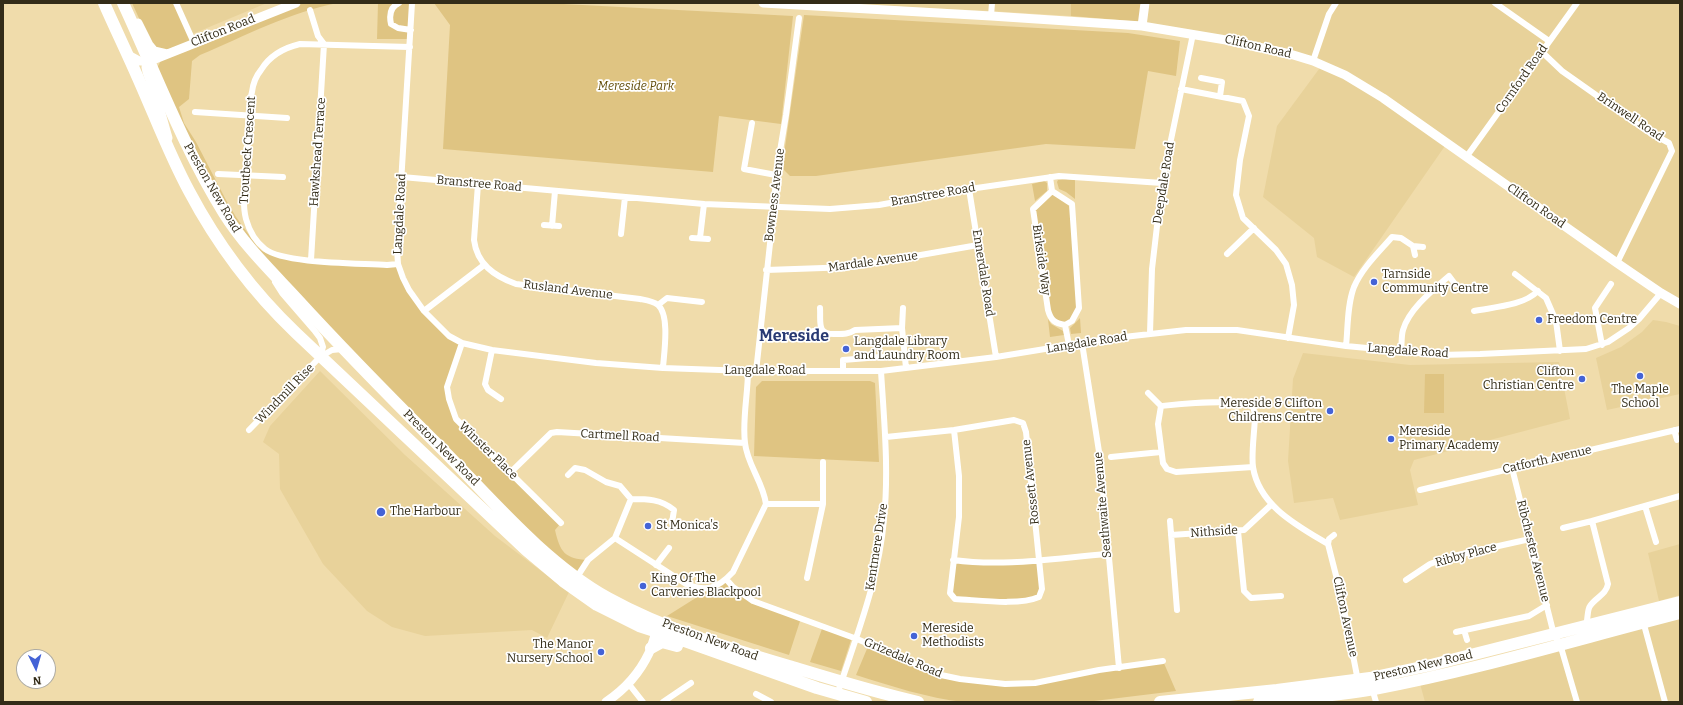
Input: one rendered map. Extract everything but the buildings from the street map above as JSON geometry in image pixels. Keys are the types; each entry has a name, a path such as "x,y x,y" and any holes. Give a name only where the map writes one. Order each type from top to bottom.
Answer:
{"highway":[{"name":"Preston New Road","path":"104,3 189,191 210,228 243,275 281,319 320,357 526,550 563,581 597,605 638,626 658,627 841,682 914,702"},
{"name":"Preston New Road","path":"123,3 157,76 176,123 220,206 242,239 342,349 528,536 577,577 605,596 682,640 837,695 866,702"},
{"name":"Preston New Road","path":"1642,617 1680,602"},
{"name":"Preston New Road","path":"1259,702 1371,684 1419,680 1593,628 1642,617 1680,613"},
{"path":"651,648 658,644 667,643 717,659 728,657"},
{"name":"Preston New Road","path":"1160,702 1359,686"}],"street":[{"path":"127,3 130,6 149,45 154,51 167,54"},
{"path":"157,76 158,66 165,58 186,49 192,44 176,3"},
{"name":"Clifton Road","path":"150,61 296,3"},
{"path":"399,3 394,6 390,12 391,24 398,28 411,30"},
{"name":"Langdale Road","path":"412,3 397,249 398,264 409,290 424,311 449,336 462,342 492,350 596,363 663,368 756,372 881,371 996,357 1150,333 1186,330 1237,330 1346,346 1440,355 1560,351 1588,349 1602,344 1618,335 1638,320 1661,293"},
{"name":"Clifton Road","path":"762,3 1142,26 1193,34 1263,48 1313,61 1345,75 1370,90 1617,263 1680,304"},
{"path":"991,16 992,3"},
{"path":"1142,26 1145,3"},
{"path":"1313,61 1329,14 1336,3"},
{"path":"1495,3 1549,41"},
{"name":"Cornford Road","path":"1466,156 1577,3"},
{"path":"310,10 318,36 324,44"},
{"name":"Bowness Avenue","path":"756,372 774,207 776,175 799,18"},
{"name":"Deepdale Road","path":"1150,333 1152,269 1162,183 1193,34"},
{"name":"Troutbeck Crescent","path":"398,264 387,265 280,257 265,249 255,237 246,218 244,207 249,115 254,83 260,70 268,59 287,47 300,44 324,44 410,47"},
{"name":"Hawkshead Terrace","path":"311,260 324,44"},
{"name":"Brinwell Road","path":"1542,52 1562,71 1647,131 1669,143 1672,151 1617,263"},
{"path":"128,55 139,61 150,61"},
{"path":"150,61 146,67 146,72 161,112 175,162"},
{"path":"1201,78 1222,82 1220,96"},
{"path":"1181,89 1243,101 1249,116 1240,160 1236,195 1242,218 1276,250 1286,264 1292,285 1294,305 1288,338"},
{"path":"195,112 287,118"},
{"path":"742,176 752,123"},
{"path":"744,169 776,175"},
{"path":"218,174 283,177"},
{"name":"Branstree Road","path":"402,177 704,204 830,209 879,205 969,189 1059,176 1162,183"},
{"path":"1050,177 1052,191 1072,204 1079,308 1072,321 1065,325 1069,345"},
{"name":"Rusland Avenue","path":"478,184 474,240 475,247 484,265 502,280 516,284 640,299 658,304"},
{"name":"Ennerdale Road","path":"969,189 996,357"},
{"path":"552,226 555,191"},
{"name":"Birkside Way","path":"1052,191 1034,209 1050,318 1056,323 1065,325"},
{"path":"621,234 625,197"},
{"path":"700,238 704,204"},
{"path":"544,225 560,226"},
{"path":"1227,254 1254,228"},
{"path":"1346,346 1350,306 1354,288 1361,274 1392,237 1401,238 1414,246 1423,247"},
{"path":"692,238 708,239"},
{"name":"Mardale Avenue","path":"766,270 852,267 978,245"},
{"path":"1414,246 1415,255"},
{"path":"264,263 282,293 320,338 323,347 320,357"},
{"path":"424,311 484,265"},
{"path":"1515,274 1546,298 1556,321 1560,351"},
{"path":"1401,352 1403,330 1413,312 1427,295 1449,276 1455,284"},
{"path":"1602,344 1595,308 1611,284"},
{"path":"1474,311 1531,298 1538,291"},
{"path":"663,368 665,328 662,310 658,304 667,298 702,302"},
{"path":"1350,306 1358,310"},
{"path":"820,308 822,331"},
{"path":"903,308 902,328 906,368"},
{"path":"813,331 822,331 827,334 849,334 855,330 902,328"},
{"name":"Winster Place","path":"462,342 447,387 449,399 456,419 561,523"},
{"name":"Seathwaite Avenue","path":"1082,344 1100,458 1119,668"},
{"path":"320,357 332,350 342,349"},
{"path":"492,350 485,384 488,390 501,399"},
{"path":"843,371 843,360 904,355"},
{"name":"Windmill Rise","path":"249,430 320,357"},
{"path":"615,538 686,584 703,590 712,588 726,579 732,572 766,504 765,496 752,467 745,443 748,371"},
{"name":"Kentmere Drive","path":"837,695 857,639 874,580 884,520 887,465 881,371"},
{"path":"1148,392 1161,406"},
{"path":"1161,406 1229,402 1248,404 1253,407 1255,414 1253,467 1259,484 1272,504 1295,524 1328,544 1329,539 1334,535"},
{"path":"1161,406 1158,424 1163,463 1167,468 1176,472 1253,467"},
{"name":"Rossett Avenue","path":"886,437 954,430 1014,420 1023,423 1026,432 1039,560"},
{"name":"Catforth Avenue","path":"1420,490 1677,429 1677,440"},
{"path":"954,430 959,476 959,517 950,593 955,599 995,601 1032,600 1039,597 1042,589 1039,560"},
{"name":"Cartmell Road","path":"511,472 551,433 557,432 745,443"},
{"path":"1110,457 1161,452"},
{"path":"807,578 823,504 823,462"},
{"path":"568,475 576,468 585,470 606,482 620,486 631,499 653,500 667,504 674,510 672,524"},
{"name":"Ribchester Avenue","path":"1512,468 1547,605 1577,702"},
{"path":"1563,528 1680,496"},
{"path":"577,577 588,560 615,538 631,499"},
{"path":"766,504 823,504"},
{"name":"Nithside","path":"1171,535 1244,530 1272,504"},
{"path":"1645,506 1656,542"},
{"path":"1170,521 1177,610"},
{"path":"1592,521 1608,584 1607,589 1590,605 1588,610 1593,628"},
{"path":"1238,531 1244,591 1251,598 1281,596"},
{"name":"Ribby Place","path":"1406,580 1430,564 1449,557 1530,539"},
{"name":"Clifton Avenue","path":"1328,544 1342,598 1359,686"},
{"path":"656,565 669,548"},
{"path":"953,560 1000,564 1108,554"},
{"name":"Grizedale Road","path":"726,579 733,587 754,601 857,639 941,675 980,682 1005,684 1035,683 1099,670 1163,661"},
{"path":"1456,632 1529,616 1547,605"},
{"path":"1642,617 1666,702"},
{"path":"606,702 628,683 641,667 651,648 658,627"},
{"name":"Preston New Road","path":"1464,630 1467,640"},
{"path":"628,683 643,702"},
{"path":"663,702 691,683"},
{"path":"1371,684 1376,702"},
{"path":"756,694 771,702"}],"shaded area":[{"path":"176,3 267,3 190,35"},
{"path":"818,3 1071,3 1071,16 990,11"},
{"path":"1145,3 1680,3 1680,304 1447,143 1354,277 1317,257 1314,238 1263,197 1277,126 1322,65 1142,26"},
{"name":"The Maple School","path":"1653,320 1680,326 1680,394 1607,410 1596,358 1621,347 1642,332"},
{"name":"Mereside Primary Academy","path":"1303,353 1410,365 1559,362 1570,419 1414,460 1410,470 1418,505 1340,520 1333,498 1294,503 1288,461 1293,379"},
{"name":"The Harbour","path":"320,371 405,455 495,536 569,592 547,638 532,630 425,636 392,627 367,611 323,564 280,489 279,454 263,442 270,426"},
{"path":"1680,544 1680,595 1659,601 1648,553"},
{"path":"1680,613 1680,702 1425,702 1419,680"}],"green space":[{"path":"132,3 176,3 194,43 296,3 338,3 285,18 200,55 192,61 189,99 179,107 184,123 196,142 236,217 262,251 280,257 398,264 403,278 440,327 462,343 447,387 456,419 561,523 555,530 562,549 569,556 588,560 577,577 563,566 242,239 157,76 158,66 165,53 154,51"},
{"path":"378,3 412,3 411,39 377,39"},
{"name":"Mereside Park","path":"434,3 544,3 793,16 781,124 719,116 713,172 443,149 450,25"},
{"path":"1071,3 1145,3 1143,22 1071,16"},
{"path":"804,15 1128,33 1180,41 1176,76 1148,71 1135,149 1046,144 816,176 790,176 782,168"},
{"path":"1058,180 1075,180 1075,199 1059,189 1057,182"},
{"path":"1044,181 1047,183 1047,191 1035,201 1032,184"},
{"path":"1052,191 1072,204 1079,308 1065,325 1050,318 1033,209"},
{"path":"1080,318 1081,333 1071,334 1070,328"},
{"path":"1048,319 1051,324 1063,331 1064,335 1050,337"},
{"path":"1425,374 1444,374 1444,413 1424,413"},
{"path":"762,381 870,381 875,383 879,462 754,456 756,387"},
{"path":"953,560 1039,560 1039,597 1032,600 955,599 950,586"},
{"path":"726,579 753,601 801,618 789,655 667,616"},
{"path":"823,626 852,637 841,671 810,662"},
{"path":"869,644 941,675 1025,684 1163,661 1176,691 1086,702 964,702 936,698 856,675"}],"place":[{"name":"Tarnside Community Centre","path":"1374,282"},
{"name":"Freedom Centre","path":"1539,320"},
{"name":"Langdale Library and Laundry Room","path":"846,349"},
{"name":"The Maple School","path":"1640,376"},
{"name":"Clifton Christian Centre","path":"1582,379"},
{"name":"Mereside & Clifton Childrens Centre","path":"1330,411"},
{"name":"Mereside Primary Academy","path":"1391,439"},
{"name":"The Harbour","path":"381,512"},
{"name":"St Monica's","path":"648,526"},
{"name":"King Of The Carveries Blackpool","path":"643,586"},
{"name":"Mereside Methodists","path":"914,636"},
{"name":"The Manor Nursery School","path":"601,652"}],"district":[{"name":"Mereside","path":"794,337"}]}
